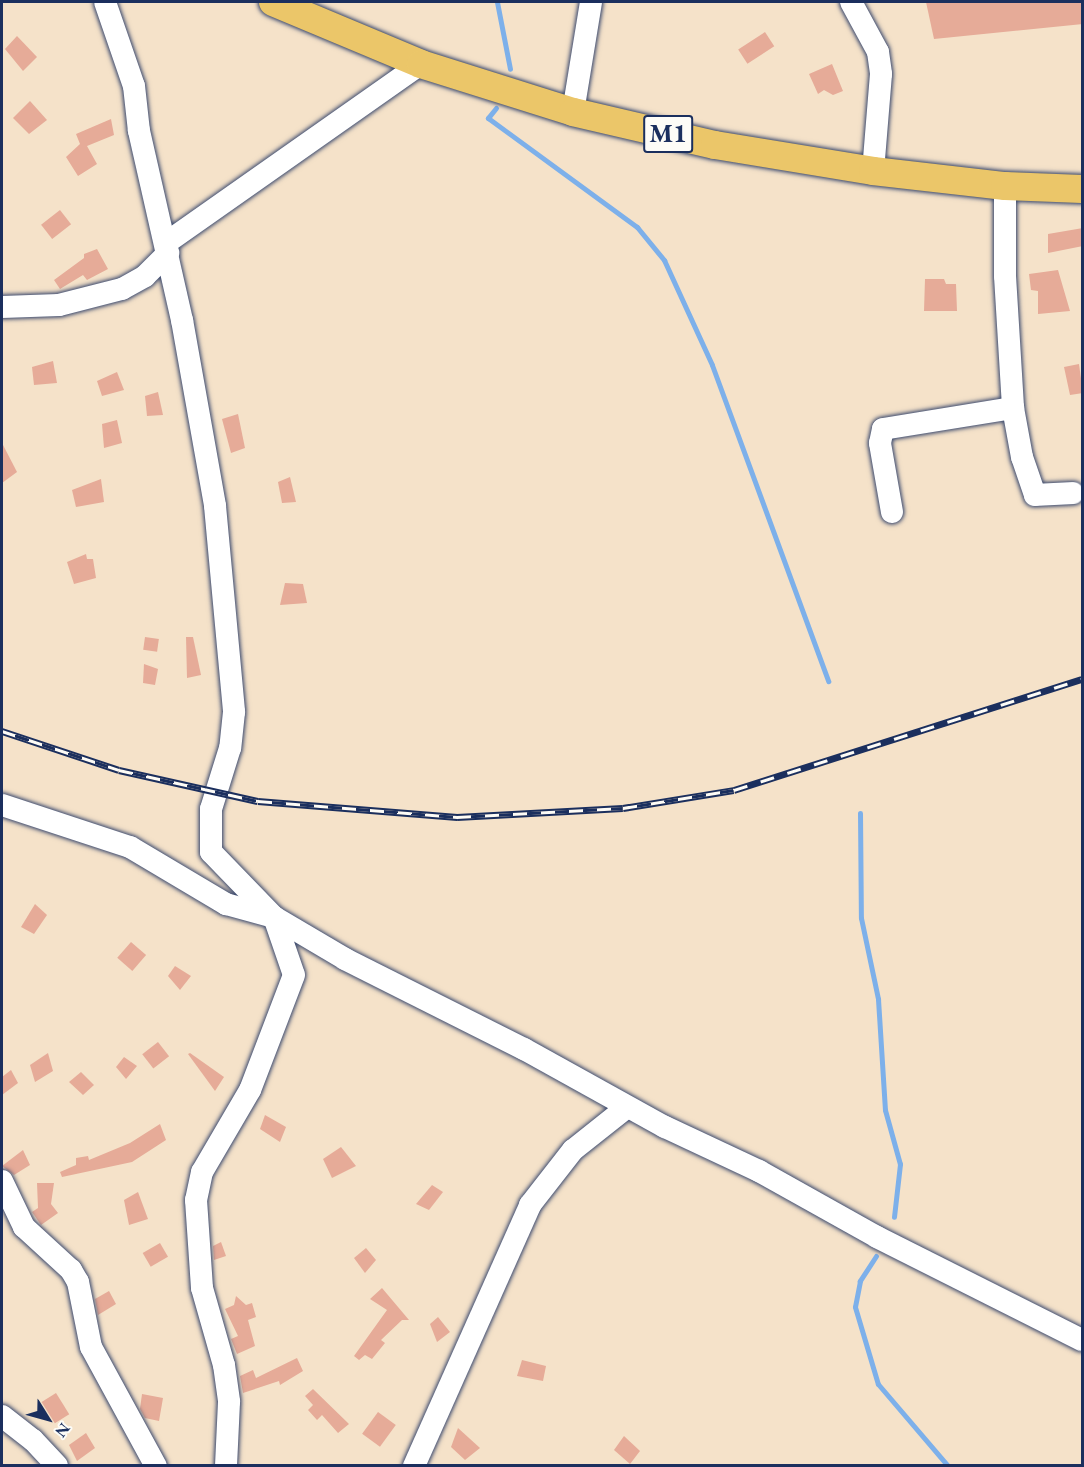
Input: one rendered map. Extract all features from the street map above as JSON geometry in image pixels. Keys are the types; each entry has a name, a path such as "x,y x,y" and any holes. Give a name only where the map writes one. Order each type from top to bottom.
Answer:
{"main road":[{"name":"M1","path":"273,2 421,64 573,112 715,144 873,171 1005,186 1083,189"}],"street":[{"path":"105,2 127,57 139,131 167,248 215,506 231,666 233,731 212,800 211,852 274,917 345,959 627,1107 759,1171 877,1237 1083,1340"},
{"path":"573,112 591,2"},
{"path":"851,2 878,52 881,74 873,171"},
{"path":"2,307 59,305 122,289 145,276 167,248 421,64"},
{"path":"1005,186 1005,276 1013,408 1029,486 1035,495 1073,493"},
{"path":"892,512 880,443 883,429 1013,408"},
{"path":"2,805 130,847 226,904 274,917"},
{"path":"226,1466 229,1402 224,1365 202,1288 196,1200 202,1172 250,1089 294,975 274,917"},
{"path":"414,1466 530,1205 573,1150 627,1107"},
{"path":"2,1181 24,1227 71,1270 78,1282 91,1347 156,1466"},
{"path":"2,1416 11,1421 57,1466"}],"building":[{"path":"926,2 1083,2 1083,24 934,39"},
{"path":"765,32 774,46 747,64 738,49"},
{"path":"17,36 37,57 23,71 5,49"},
{"path":"832,64 843,91 833,95 824,90 818,94 809,74"},
{"path":"30,101 47,120 29,134 13,118"},
{"path":"111,119 114,135 87,146 97,164 78,176 66,157 80,144 76,134"},
{"path":"60,210 71,224 52,239 41,225"},
{"path":"1083,228 1083,246 1048,253 1048,234"},
{"path":"97,249 108,269 87,280 83,275 60,289 54,280 84,258 84,254"},
{"path":"1058,270 1070,311 1038,314 1038,291 1031,290 1029,274"},
{"path":"925,279 944,279 946,284 956,284 957,311 924,311"},
{"path":"53,361 57,383 34,385 32,367"},
{"path":"1079,364 1083,393 1070,395 1064,367"},
{"path":"117,372 124,390 102,396 97,381"},
{"path":"158,392 163,415 147,416 145,396"},
{"path":"238,414 245,448 231,453 222,419"},
{"path":"117,420 122,443 104,448 102,424"},
{"path":"2,443 17,472 2,483"},
{"path":"290,477 296,502 282,503 278,482"},
{"path":"101,479 104,502 76,507 72,490"},
{"path":"86,554 87,559 93,559 96,578 74,584 67,562"},
{"path":"285,583 303,584 307,603 280,605"},
{"path":"145,637 159,639 157,652 143,650"},
{"path":"186,637 193,637 201,675 187,678"},
{"path":"144,664 158,669 155,685 143,683"},
{"path":"35,904 47,915 34,934 21,927"},
{"path":"131,942 146,955 132,971 117,958"},
{"path":"175,966 191,976 180,990 168,976"},
{"path":"158,1042 169,1056 153,1068 142,1054"},
{"path":"48,1053 53,1071 35,1082 30,1065"},
{"path":"190,1053 224,1077 215,1091 188,1054"},
{"path":"124,1057 137,1066 126,1079 116,1067"},
{"path":"11,1070 18,1083 2,1095 2,1077"},
{"path":"81,1072 94,1085 83,1095 69,1082"},
{"path":"265,1115 286,1127 280,1142 260,1129"},
{"path":"160,1124 166,1140 132,1162 62,1177 60,1172 76,1165 76,1158 88,1156 89,1160 130,1143"},
{"path":"341,1147 356,1166 332,1178 323,1159"},
{"path":"23,1150 30,1165 14,1175 2,1166"},
{"path":"37,1183 54,1183 51,1204 58,1213 41,1225 32,1212 38,1208"},
{"path":"432,1185 443,1192 429,1210 416,1204"},
{"path":"138,1192 148,1219 129,1225 124,1200"},
{"path":"221,1242 226,1256 214,1260 213,1246"},
{"path":"160,1243 168,1257 151,1267 143,1253"},
{"path":"366,1248 376,1260 365,1273 354,1258"},
{"path":"382,1288 409,1320 402,1320 381,1340 385,1343 372,1359 365,1355 359,1360 354,1356 387,1310 370,1299"},
{"path":"109,1291 116,1304 98,1315 95,1299"},
{"path":"236,1296 246,1305 252,1303 256,1317 248,1320 255,1346 237,1354 231,1339 238,1336 225,1309 234,1305"},
{"path":"438,1317 450,1332 437,1342 430,1324"},
{"path":"297,1358 303,1371 280,1385 279,1381 243,1393 240,1376 253,1370 256,1378"},
{"path":"522,1360 546,1366 543,1381 517,1376"},
{"path":"313,1389 349,1424 338,1433 322,1415 317,1420 308,1410 313,1405 305,1396"},
{"path":"56,1393 69,1414 55,1423 42,1402"},
{"path":"142,1394 163,1398 159,1421 145,1418 140,1409"},
{"path":"378,1412 396,1425 380,1447 362,1434"},
{"path":"458,1428 480,1448 465,1460 451,1447"},
{"path":"86,1433 95,1448 77,1461 69,1445"},
{"path":"624,1436 640,1451 630,1464 614,1450"}],"waterway":[{"path":"497,2 510,69"},
{"path":"496,108 488,118 637,227 664,260 712,365 828,681"},
{"path":"860,813 861,918 878,999 885,1110 900,1164 894,1217"},
{"path":"876,1256 860,1281 855,1307 878,1384 948,1466"}],"railway":[{"path":"2,731 119,770 258,801 457,817 623,808 734,790 1082,679"}]}
